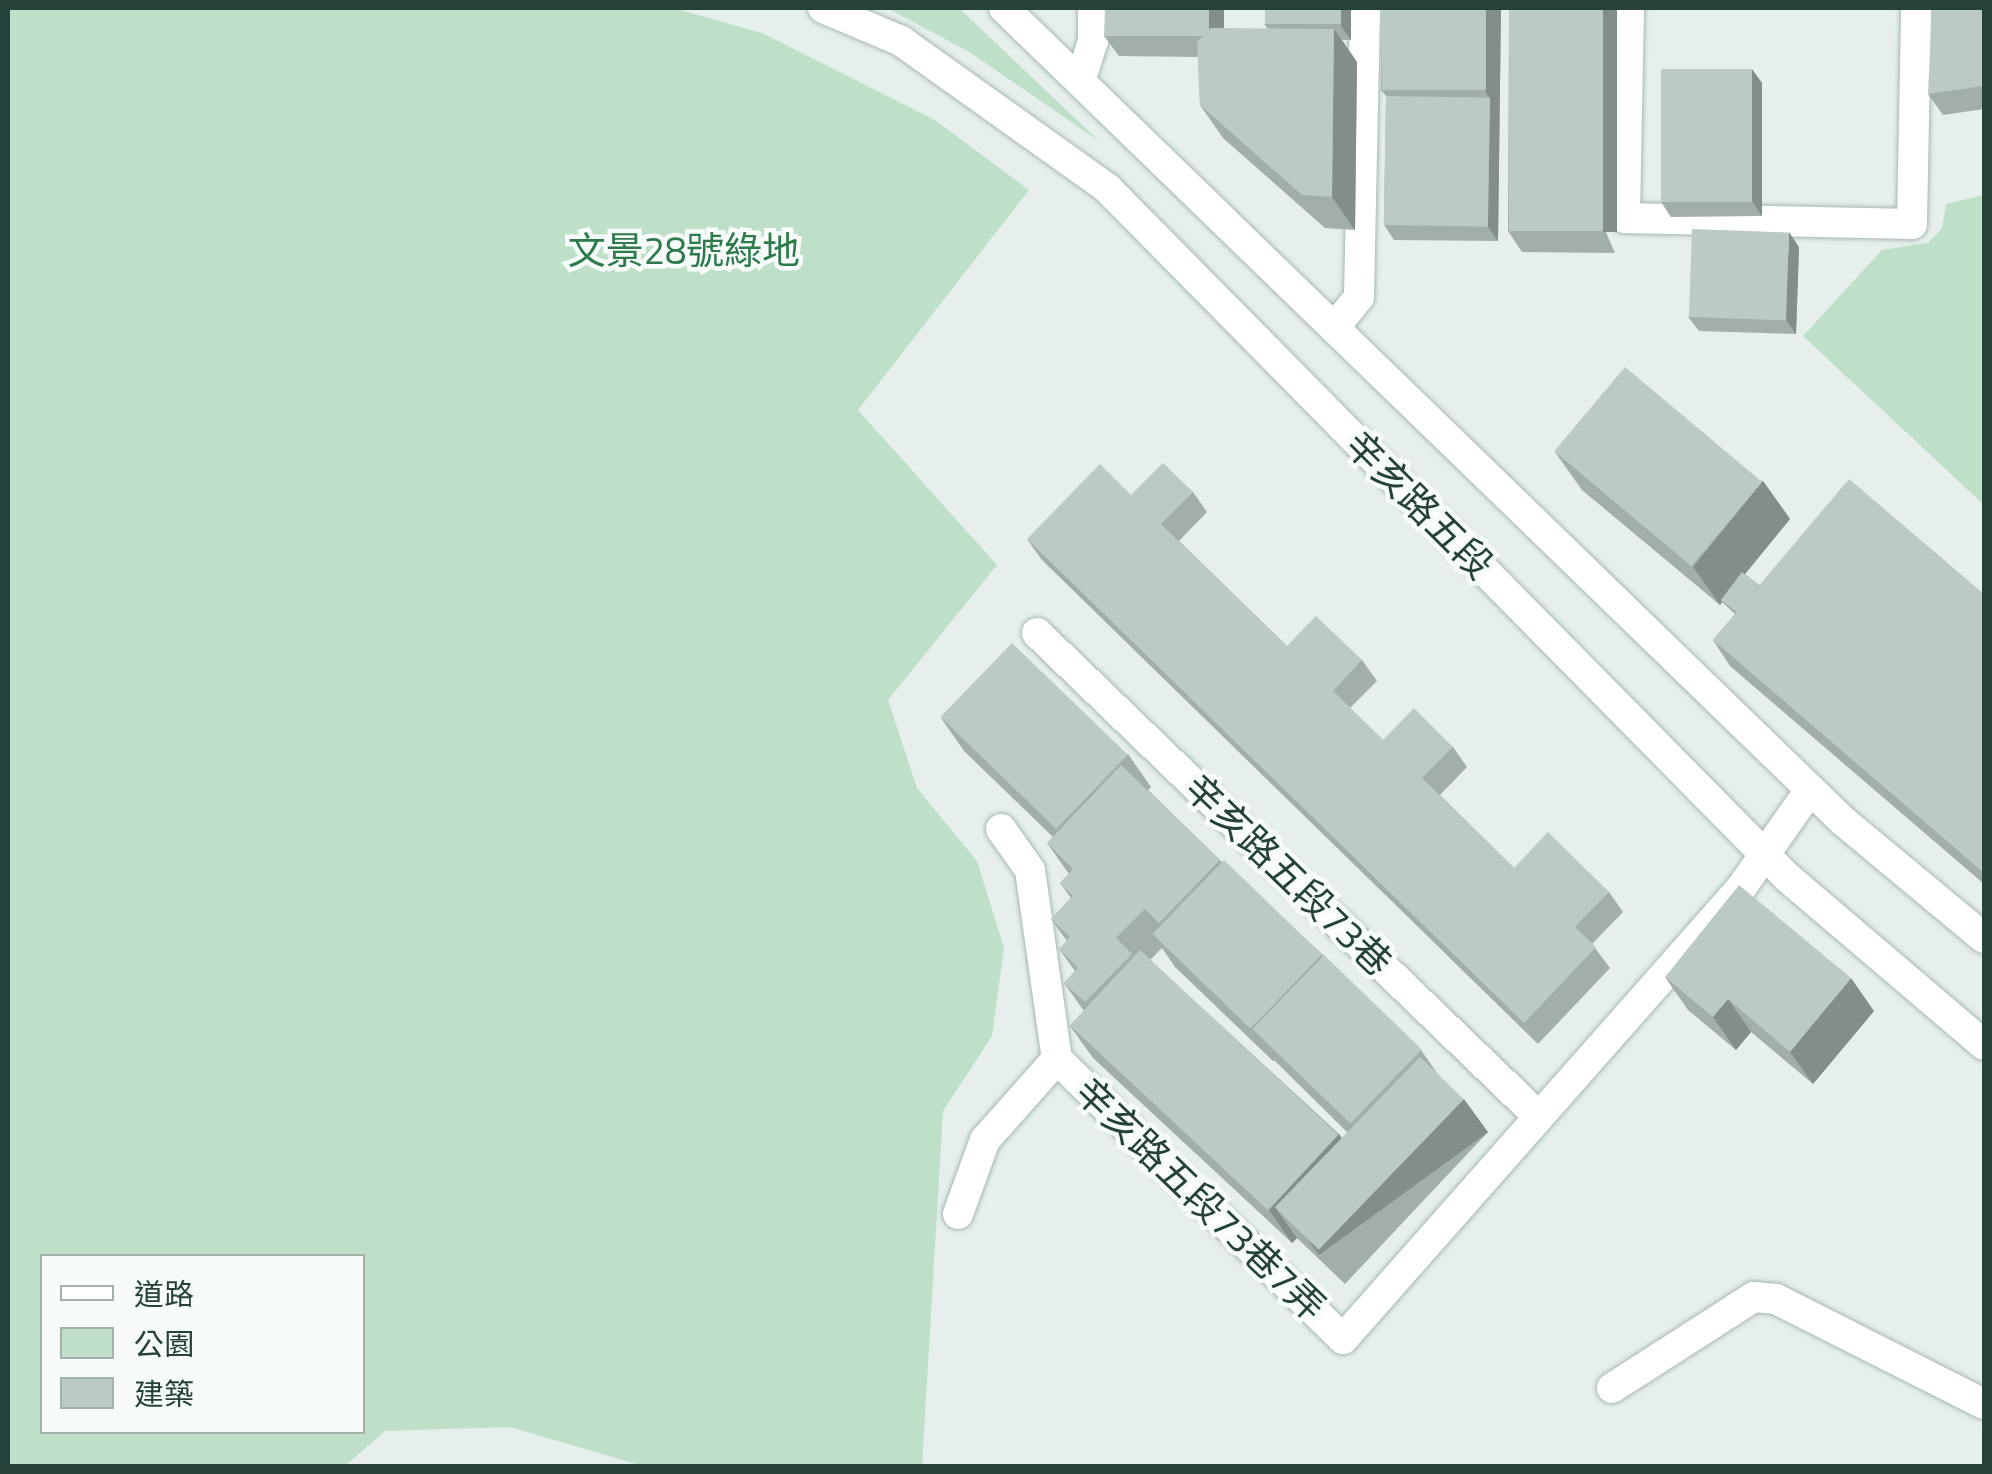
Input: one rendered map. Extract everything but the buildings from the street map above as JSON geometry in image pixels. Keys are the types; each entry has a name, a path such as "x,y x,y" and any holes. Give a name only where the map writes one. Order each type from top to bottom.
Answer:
{"main road":[{"name":"辛亥路五段","path":"823,8 900,41 1107,188 1765,855 1984,1045"},
{"name":"辛亥路五段","path":"1004,8 1081,78 1208,211 1334,328 1810,790 1984,938"},
{"path":"1081,78 1093,41 1093,8"},
{"path":"1334,328 1359,297 1365,8"},
{"path":"1629,8 1625,218 1912,224 1916,8"},
{"name":"辛亥路五段73巷","path":"1037,633 1539,1116"},
{"path":"1539,1116 1765,855 1810,790"},
{"name":"辛亥路五段73巷7弄","path":"1001,830 1030,870 1057,1060 1343,1339 1539,1116"},
{"name":"辛亥路五段73巷7弄","path":"958,1214 984,1140 1057,1060"},
{"path":"1612,1388 1754,1296 1776,1299 1984,1404"}],"green space":[{"name":"文景28號綠地","path":"8,8 673,8 762,33 935,120 1029,190 858,410 997,565 888,700 917,788 977,861 1004,948 992,1036 943,1111 922,1466 643,1466 510,1427 385,1431 345,1466 8,1466"},
{"path":"887,8 959,8 1100,142 971,53"},
{"path":"1984,195 1984,505 1803,336 1882,250 1927,243 1942,229 1946,204"}]}
